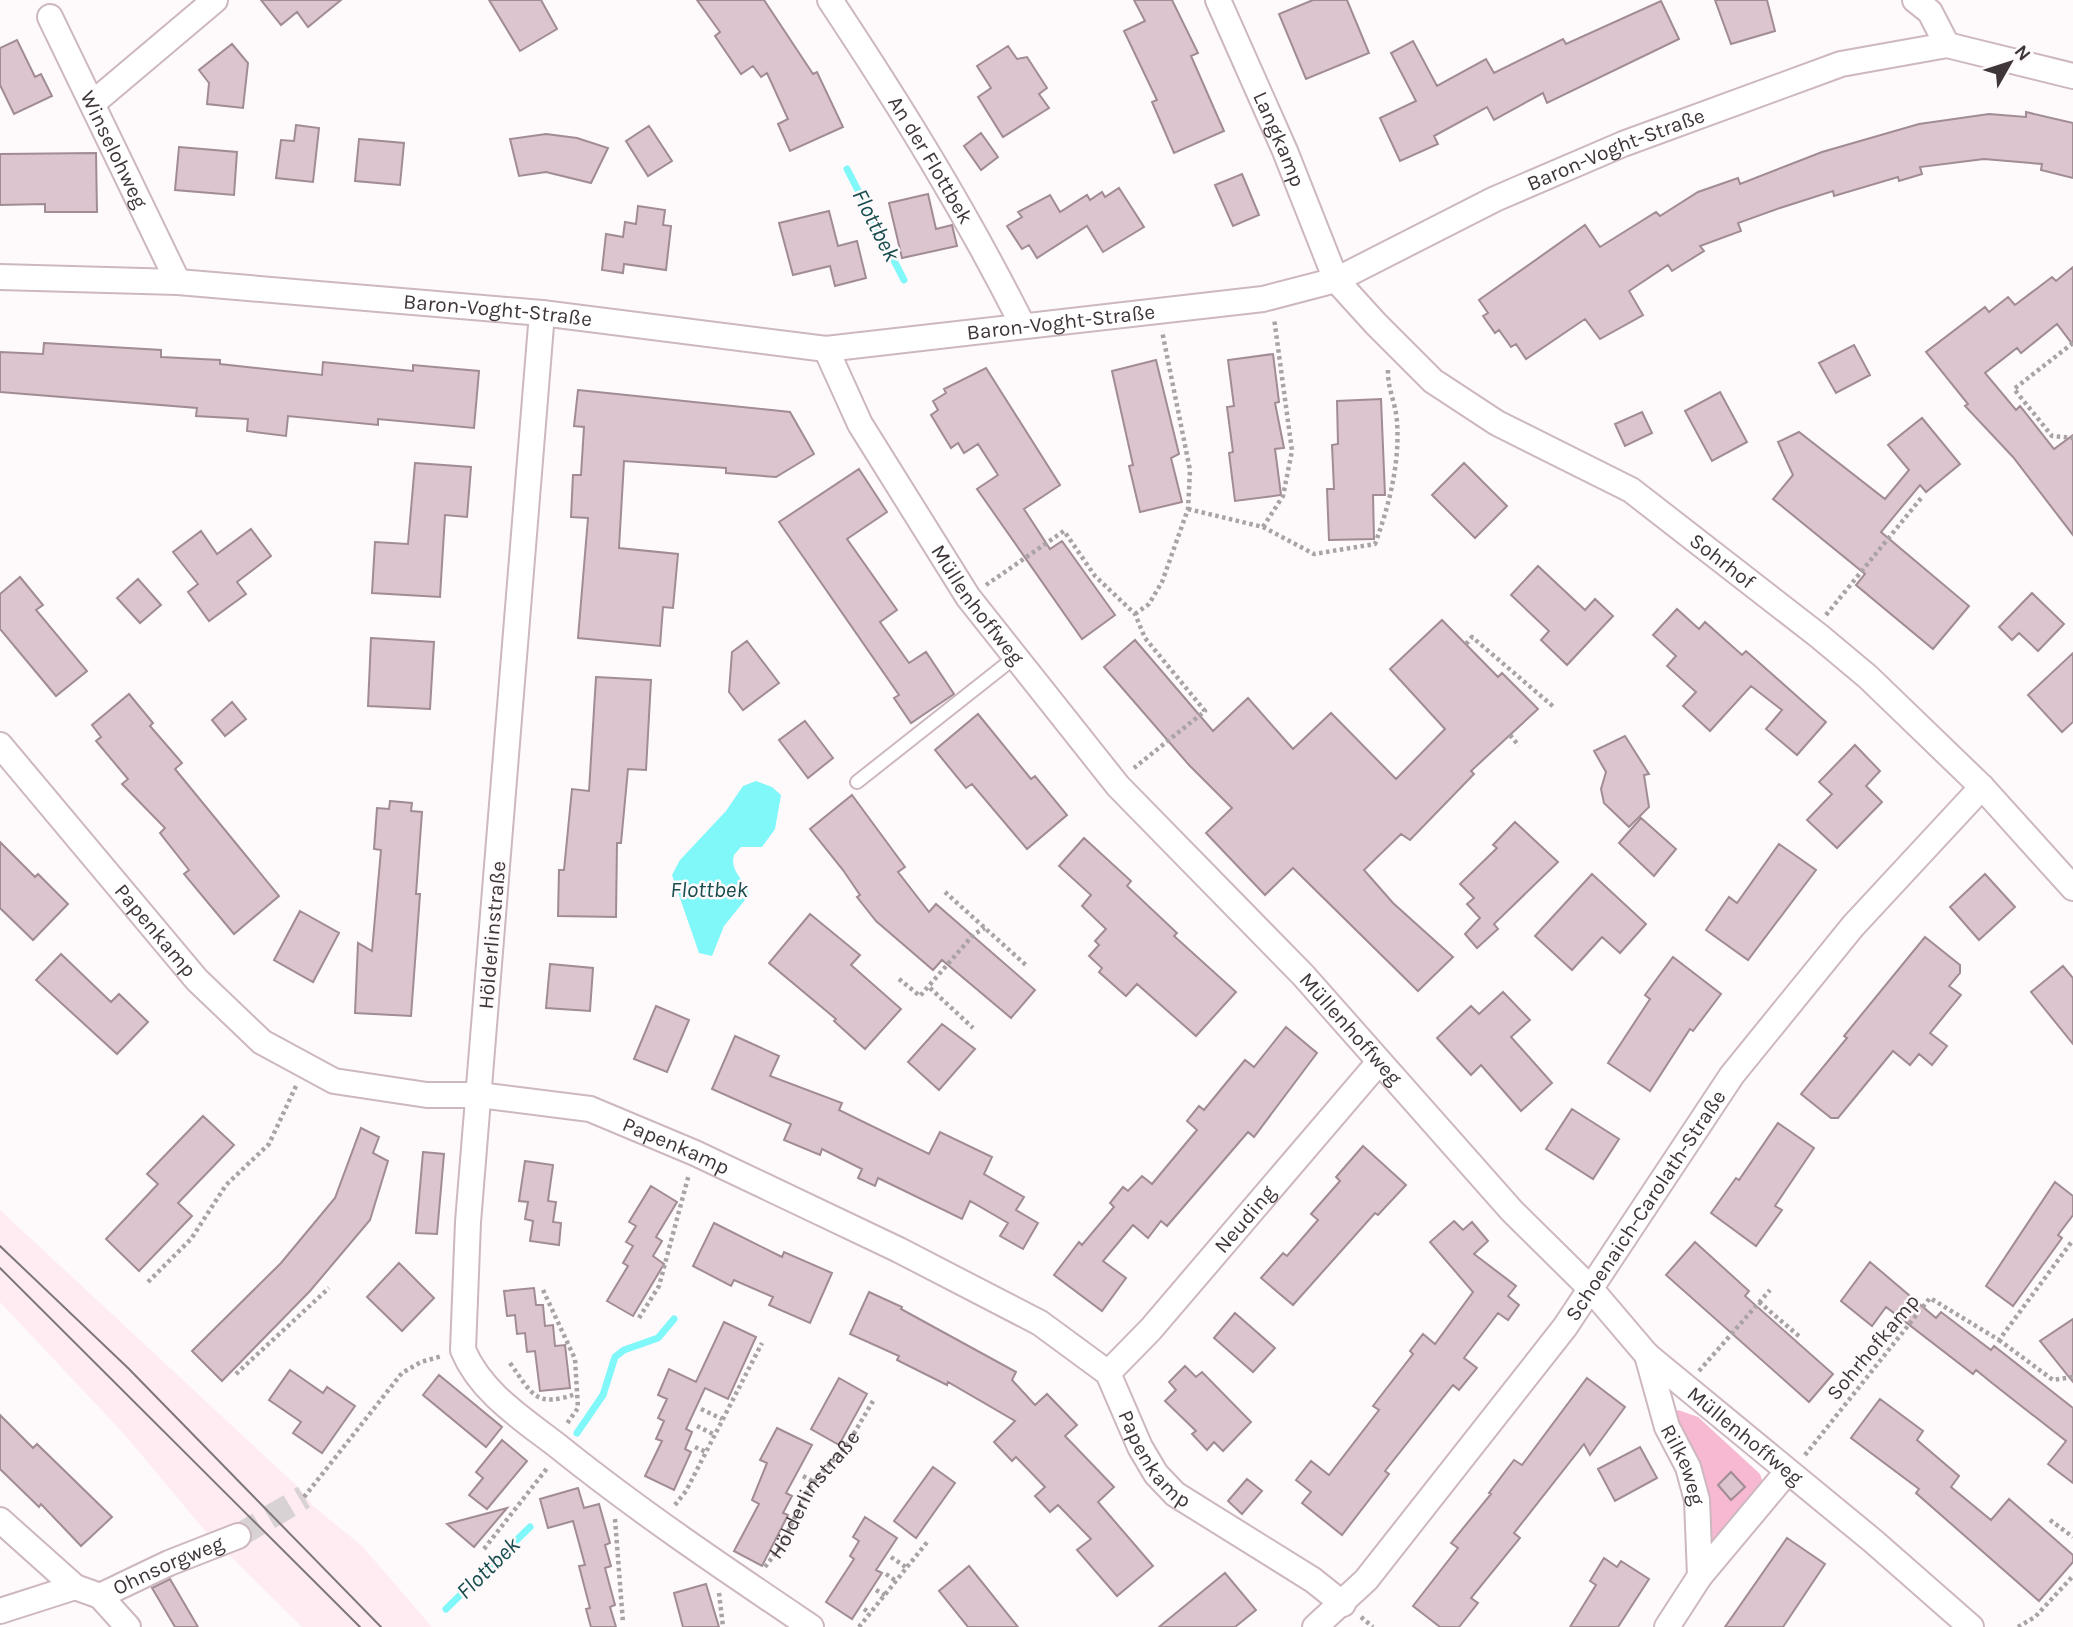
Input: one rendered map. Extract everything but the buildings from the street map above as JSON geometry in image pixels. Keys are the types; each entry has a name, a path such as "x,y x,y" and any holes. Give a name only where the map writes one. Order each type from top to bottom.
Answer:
{"street":[{"path":"93,103 215,0"},
{"name":"An der Flottbek","path":"830,0 937,164 973,227 1021,324"},
{"name":"Langkamp","path":"1218,0 1285,151 1336,280"},
{"path":"1915,0 1930,12 1947,45"},
{"name":"Winselohweg","path":"50,17 178,282"},
{"name":"Baron-Voght-Straße","path":"0,277 178,282 542,313 825,349 1271,296 1336,280 1495,199 1744,97 1841,64 1947,45 2073,76"},
{"name":"Sohrhof","path":"1336,280 1433,382 1497,423 1631,490 1868,677 1982,788 2073,888"},
{"name":"Hölderlinstraße","path":"542,313 468,1222 463,1350 469,1364 488,1389 613,1491 811,1627"},
{"name":"Müllenhoffweg","path":"825,349 860,424 968,597 1115,783 1303,975 1511,1211 1590,1288 1647,1355 1873,1541 1971,1627"},
{"name":"Papenkamp","path":"0,745 197,980 262,1042 334,1081 427,1095 479,1095 590,1109 695,1153 899,1250 1040,1324 1108,1373 1140,1447 1156,1474 1175,1494 1313,1580 1343,1604"},
{"name":"Schoenaich-Carolath-Straße","path":"1315,1627 1366,1580 1565,1327 1732,1075 1853,926 1982,788"},
{"name":"Neuding","path":"1108,1373 1151,1329 1379,1062"},
{"name":"Rilkeweg","path":"1647,1355 1667,1427 1688,1467 1698,1500 1700,1576"},
{"path":"1667,1627 1700,1576 1787,1472"},
{"path":"0,1520 75,1587 100,1596 128,1627"},
{"name":"Ohnsorgweg","path":"100,1596 169,1563 238,1536"},
{"path":"0,1611 75,1587"}],"lane":[{"path":"857,782 1014,658"}],"path":[{"path":"1263,527 1283,496 1292,451 1271,296"},
{"path":"1135,614 1149,604 1162,582 1188,509 1189,470 1159,310"},
{"path":"2073,343 2014,389 2052,436 2073,438"},
{"path":"1188,509 1263,527 1314,554 1375,544 1390,496 1397,421 1387,387 1388,363 1399,347"},
{"path":"1812,632 1922,497"},
{"path":"968,597 1064,531 1095,576 1135,614 1145,638 1205,711 1115,783"},
{"path":"1466,644 1472,637 1555,708"},
{"path":"1510,735 1519,746"},
{"path":"944,892 1028,967"},
{"path":"899,979 919,996 930,988 974,934 985,928"},
{"path":"930,988 973,1028"},
{"path":"148,1282 191,1239 208,1208 233,1177 269,1144 285,1104 307,1067"},
{"path":"639,1318 659,1286 695,1153"},
{"path":"2073,1240 1999,1340 2053,1380 2073,1377"},
{"path":"236,1374 329,1288"},
{"path":"484,1549 557,1446 578,1408 575,1359 543,1290"},
{"path":"1684,1387 1770,1290"},
{"name":"Sohrhofkamp","path":"1787,1472 1805,1454 1930,1298 1999,1340"},
{"path":"1759,1303 1800,1337"},
{"path":"659,1525 685,1492 762,1343"},
{"path":"304,1497 402,1373 421,1362"},
{"path":"510,1363 534,1395 553,1402 576,1394"},
{"name":"Hölderlinstraße","path":"747,1584 765,1567 814,1482 849,1441 873,1401"},
{"path":"701,1409 722,1419"},
{"path":"696,1426 715,1435"},
{"path":"695,1447 706,1452"},
{"path":"803,1476 814,1482"},
{"path":"613,1491 623,1623"},
{"path":"2050,1520 2073,1537"},
{"path":"859,1627 928,1541"},
{"path":"891,1557 907,1568"},
{"path":"886,1574 896,1581"},
{"path":"2018,1627 2035,1617 2073,1576"},
{"path":"876,1590 885,1595"},
{"path":"864,1609 870,1614"}],"shaded area":[{"path":"0,1210 299,1488 313,1506 362,1546 432,1627 302,1627 206,1532 125,1435 0,1302"},
{"path":"1678,1410 1698,1417 1760,1474 1763,1483 1716,1541 1711,1542 1709,1537 1672,1417"}],"water":[{"name":"Flottbek","path":"756,781 772,787 781,795 775,829 762,847 741,847 734,855 734,866 749,895 724,926 712,956 699,953 672,875 680,860 726,811 743,786"}],"waterway":[{"name":"Flottbek","path":"847,169 904,280"},
{"name":"Flottbek","path":"577,1433 603,1395 615,1357 624,1350 658,1338 674,1319"},
{"name":"Flottbek","path":"446,1609 530,1527"}],"tunnel":[{"path":"238,1536 304,1497"}],"tram line":[{"path":"0,1246 128,1368 381,1627"},
{"path":"0,1268 360,1627"}]}
